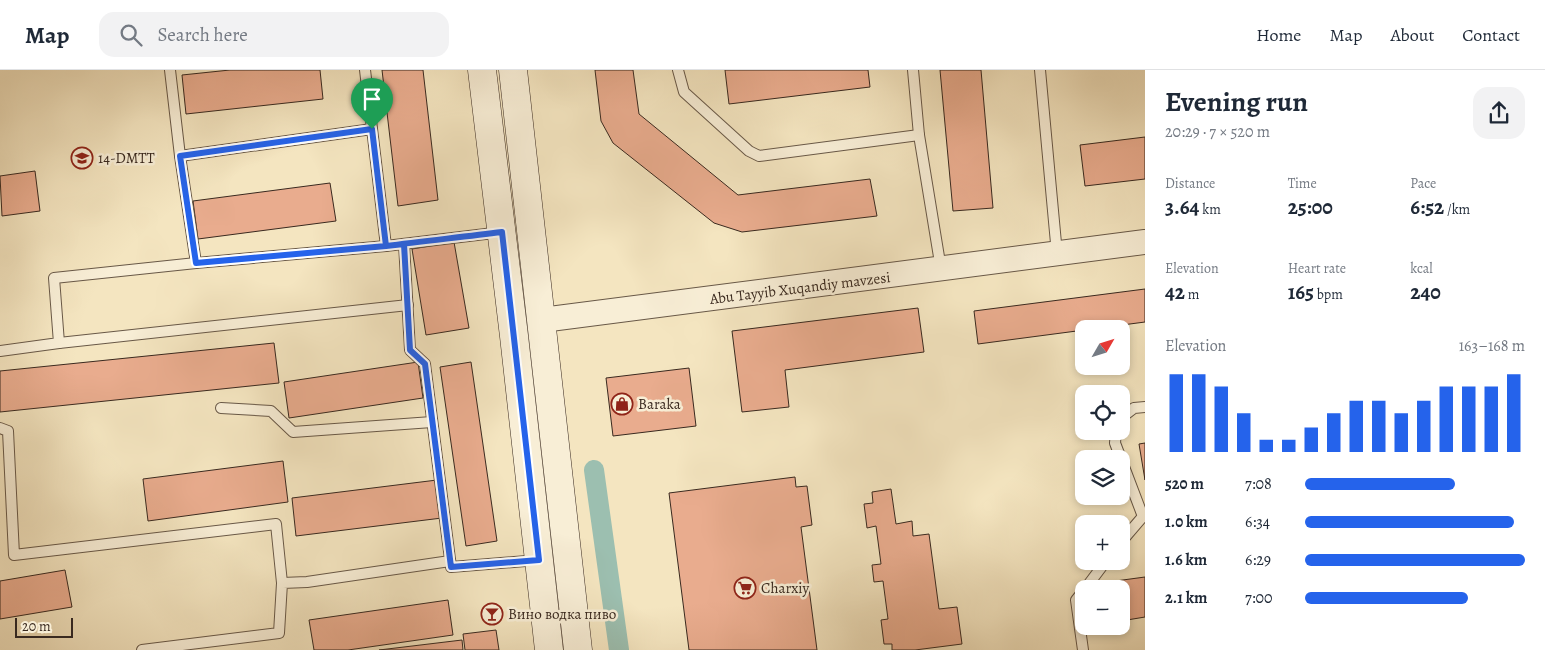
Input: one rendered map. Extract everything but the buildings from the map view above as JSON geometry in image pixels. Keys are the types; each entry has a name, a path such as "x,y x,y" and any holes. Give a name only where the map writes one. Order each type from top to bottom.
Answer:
{"main road":[{"path":"482,70 549,650"},
{"path":"513,70 578,650"}],"street":[{"name":"Abu Tayyib Xuqandiy mavzesi","path":"542,320 941,270 1145,242"}],"lane":[{"path":"170,70 180,156 196,263"},
{"path":"365,70 386,246"},
{"path":"678,70 684,92 749,151 759,156 919,135"},
{"path":"913,70 919,135 941,270"},
{"path":"1040,70 1057,254"},
{"path":"180,156 372,129"},
{"path":"58,343 54,278 386,246 502,232"},
{"path":"404,244 410,350 425,364 451,567 539,560"},
{"path":"0,351 408,305"},
{"path":"1130,411 1134,408 1145,407"},
{"path":"222,408 271,411 292,432 432,422"},
{"path":"0,428 8,431 14,555 276,524 282,583 279,633 142,650"},
{"path":"1115,440 1144,514 1130,531"},
{"path":"282,583 308,582 450,561"},
{"path":"1091,580 1099,570"},
{"path":"1081,635 1083,650"}],"waterway":[{"path":"594,470 619,650"}],"place":[{"name":"14-DMTT","path":"82,158"},
{"name":"Baraka","path":"622,404"},
{"name":"Charxiy","path":"745,588"},
{"name":"Вино водка пиво","path":"492,614"}],"route":[{"path":"372,129 180,156 196,263 386,246 404,244 410,350 425,364 451,567 539,560 502,232 386,246 372,129"}]}
